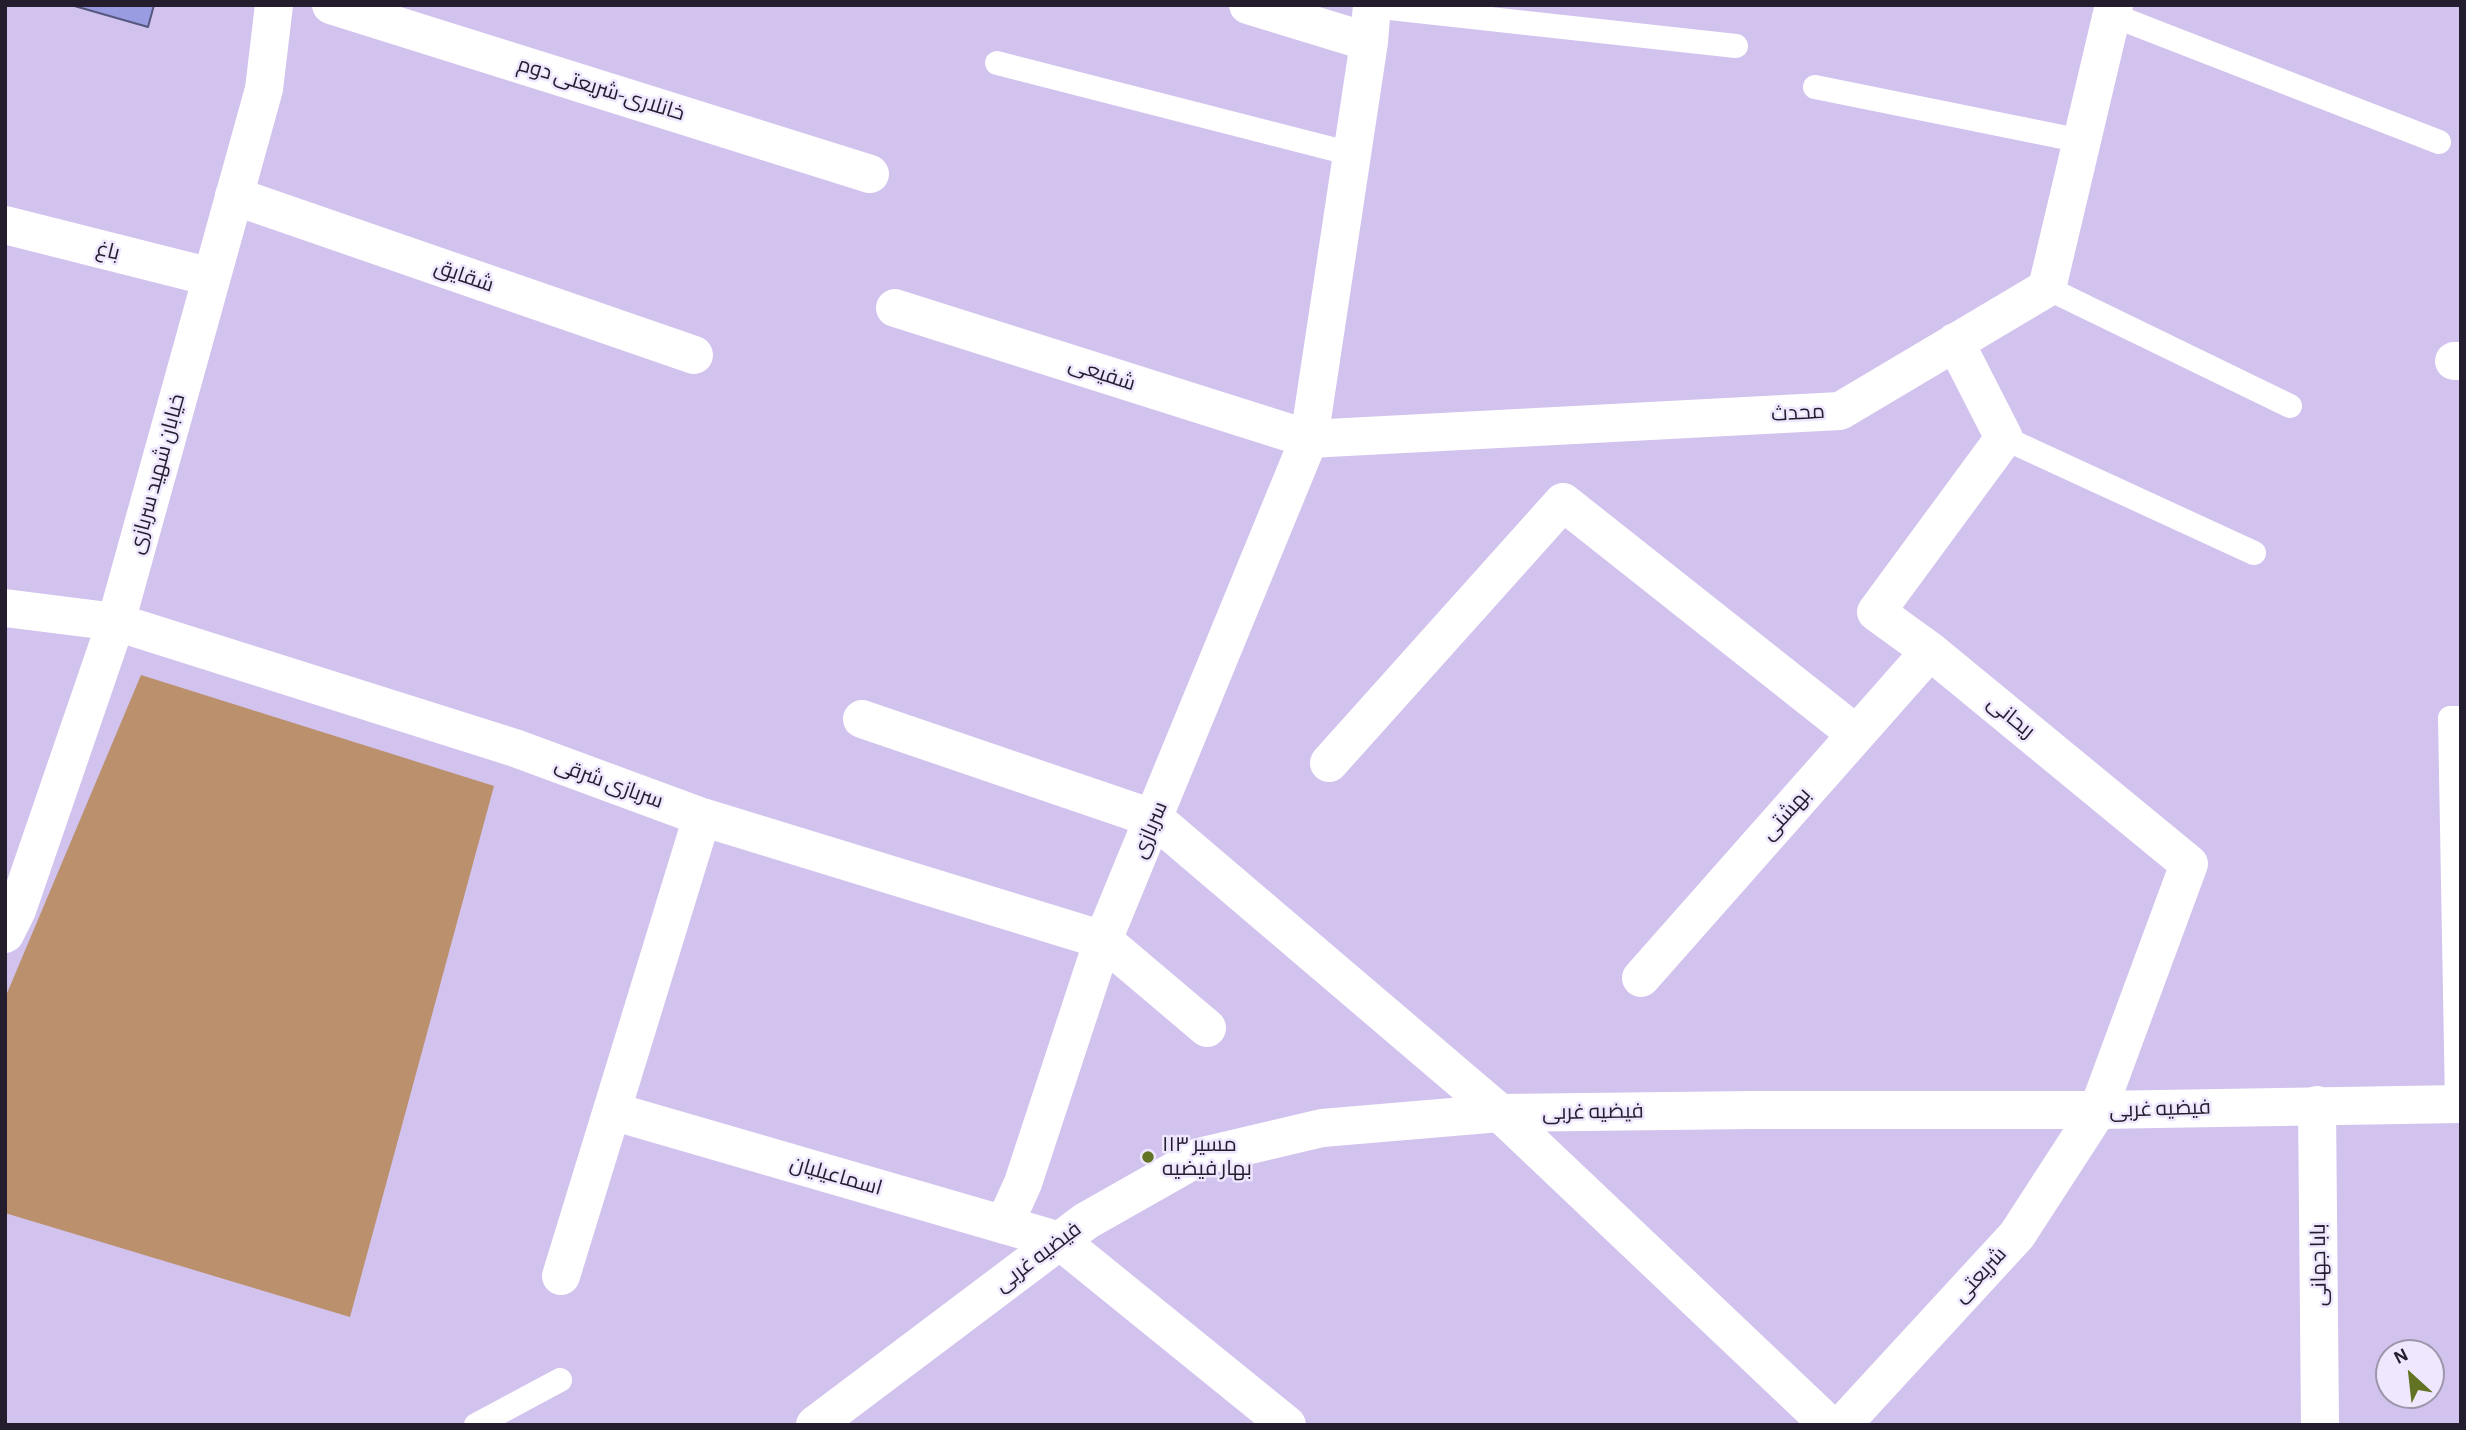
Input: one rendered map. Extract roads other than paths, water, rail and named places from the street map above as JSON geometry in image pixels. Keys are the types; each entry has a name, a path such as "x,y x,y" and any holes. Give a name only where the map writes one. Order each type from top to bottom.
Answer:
{"street":[{"name":"خیابان شهید سربازی","path":"5,934 17,910 116,622 264,89 274,5"},
{"name":"خانلاری-شریعتی دوم","path":"331,5 870,174"},
{"path":"1248,5 1371,18"},
{"path":"2046,288 2113,10"},
{"name":"سربازی","path":"1004,1224 1023,1183 1103,940 1309,439 1371,18"},
{"name":"شقایق","path":"234,196 694,355"},
{"name":"باغ","path":"5,225 211,278"},
{"name":"محدث","path":"1309,439 1840,411 2046,288"},
{"name":"شفیعی","path":"895,308 1309,439"},
{"path":"1955,342 2004,438"},
{"name":"ریحانی","path":"2004,438 1876,612 1930,651 2189,864 2098,1111"},
{"path":"1329,763 1563,502 1856,734"},
{"name":"سربازی شرقی","path":"5,608 116,622 515,748 702,817 1103,940"},
{"name":"بهشتی","path":"1641,978 1930,651"},
{"path":"862,719 1155,819 1500,1113 1829,1425"},
{"path":"561,1276 702,817"},
{"path":"1103,940 1207,1028"},
{"name":"فیضیه غربی","path":"831,1420 1086,1221 1199,1157 1322,1128 1500,1113 1752,1110 2098,1111 2459,1104"},
{"name":"بابا جهانی","path":"2317,1105 2320,1425"},
{"name":"اسماعیلیان","path":"612,1111 1060,1241"},
{"name":"شریعتی","path":"1842,1425 2017,1235 2098,1111"},
{"path":"1060,1241 1287,1425"}],"lane":[{"path":"2113,10 2439,142"},
{"path":"1371,18 1736,46"},
{"path":"997,63 1352,154"},
{"path":"1815,88 2082,141"},
{"path":"2046,288 2290,406"},
{"path":"2004,438 2254,553"},
{"path":"2459,1104 2450,718 2461,718"},
{"path":"476,1425 560,1380"}],"place":[{"name":"مسیر ۱۱۳ بهار فیضیه","path":"1148,1157"}]}
